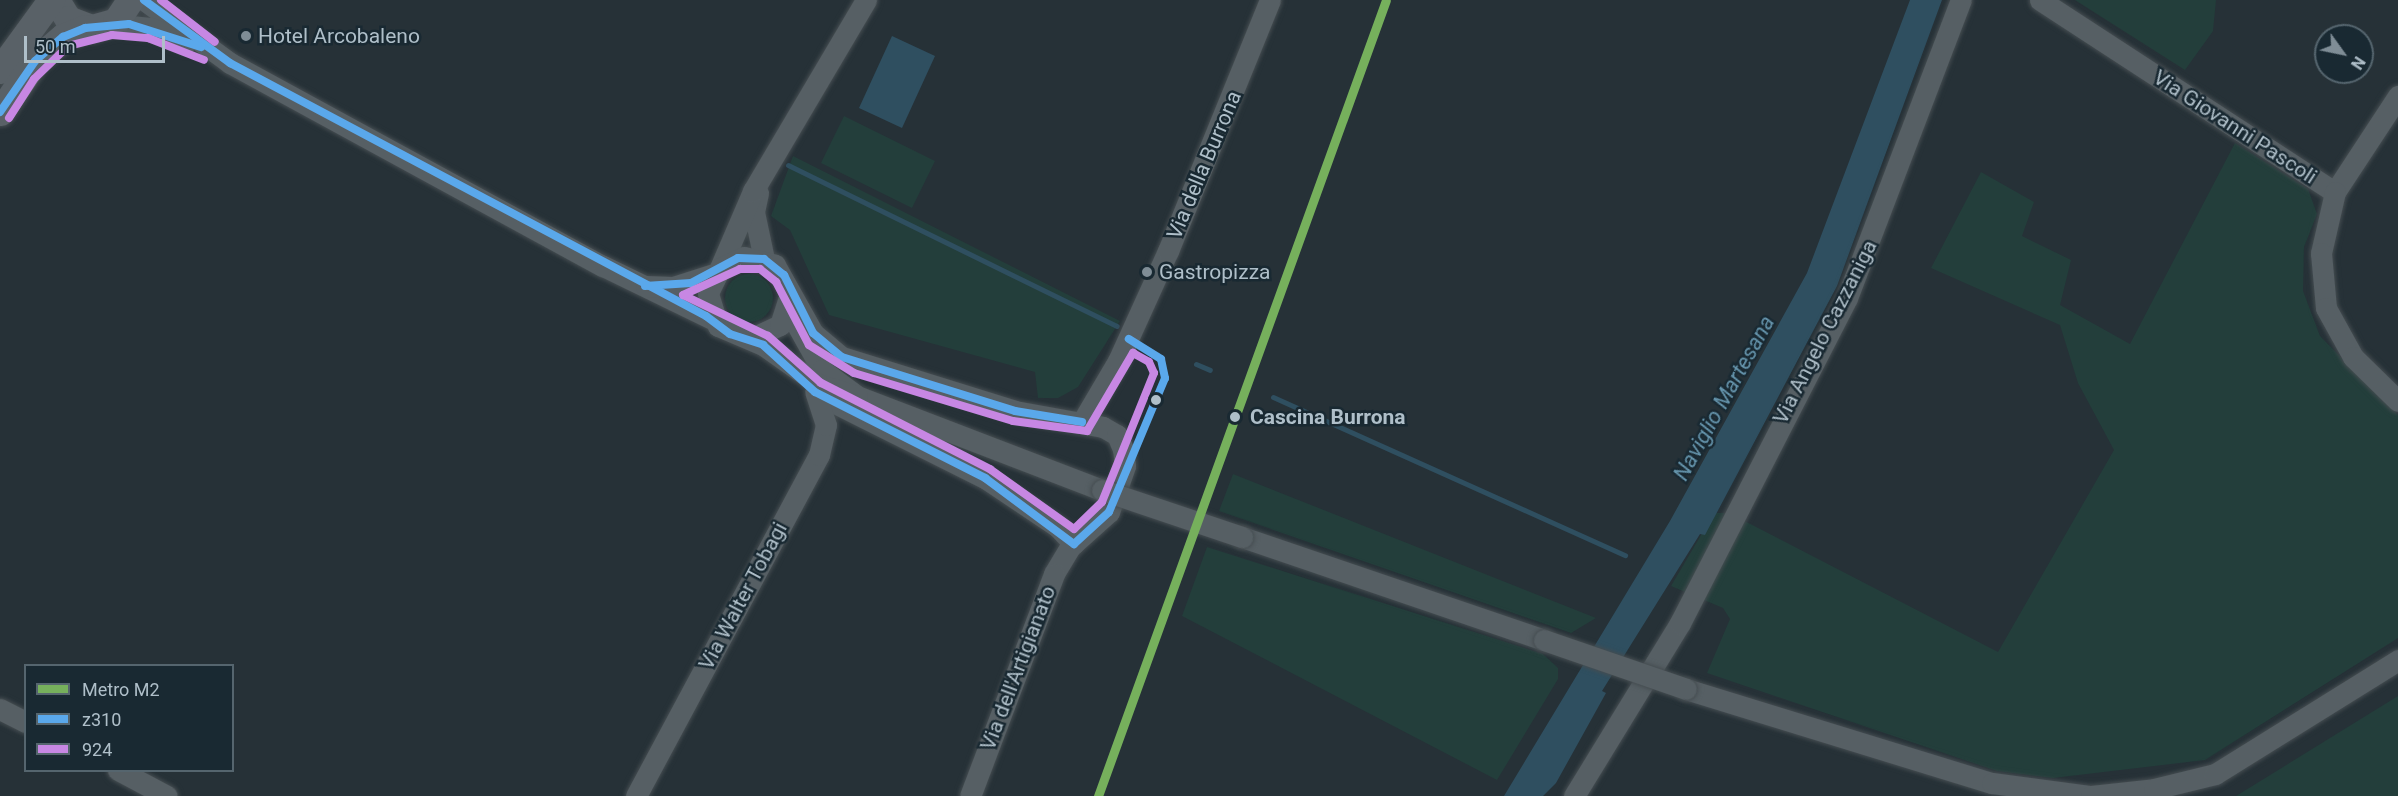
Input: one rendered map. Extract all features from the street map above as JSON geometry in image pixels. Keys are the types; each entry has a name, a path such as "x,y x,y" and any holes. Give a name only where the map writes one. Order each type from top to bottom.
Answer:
{"main road":[{"path":"0,70 54,0 68,19 98,26"},
{"path":"0,112 35,61 63,38 98,26 130,0"}],"street":[{"path":"144,0 209,51"},
{"path":"714,320 708,293 764,172 866,0"},
{"name":"Via della Burrona","path":"1082,422 1118,362 1185,213 1270,0"},
{"name":"Via Angelo Cazzaniga","path":"1574,796 1662,653 1856,278 1961,0"},
{"name":"Via Giovanni Pascoli","path":"2040,0 2335,192 2398,96"},
{"path":"98,26 151,28 209,51 645,286 714,320 730,334 750,339 818,384 857,396 1102,490 1686,689 1992,783 2091,796 2160,788 2215,774 2398,660"},
{"path":"764,172 754,212 764,259"},
{"path":"2335,192 2321,253 2326,308 2353,357 2398,401"},
{"path":"645,286 673,287 719,271 738,258 764,259 784,275 790,300 817,364 857,396"},
{"path":"790,300 813,333 842,357 1015,411 1082,422"},
{"path":"750,339 776,330 790,300"},
{"path":"792,366 815,392 985,478 1058,527 1074,544"},
{"name":"Via Walter Tobagi","path":"636,796 819,455 826,425 815,392"},
{"name":"Via dell'Artigianato","path":"970,796 1050,582 1074,544 1107,514 1126,461 1117,435 1082,422"},
{"path":"0,709 24,721"},
{"path":"120,772 167,796"}],"green space":[{"path":"2075,0 2216,0 2213,31 2185,70"},
{"path":"844,116 935,161 912,208 821,163"},
{"path":"2235,143 2308,189 2317,214 2304,247 2303,291 2320,336 2398,415 2398,638 2205,760 2053,778 1997,771 1707,673 1730,619 1723,608 1671,586 1714,513 1729,513 1998,652 2114,450 2078,383 2060,325 1931,268 1981,172 2034,202 2022,236 2071,260 2060,305 2130,344"},
{"path":"793,156 1120,321 1078,387 1058,398 1038,398 1035,372 829,315 790,230 771,216"},
{"path":"744,274 754,274 766,281 773,293 773,303 766,315 754,322 744,322 729,311 725,303 725,293 736,278"},
{"path":"1233,474 1596,618 1571,633 1219,511"},
{"path":"1207,547 1543,654 1558,668 1558,679 1497,780 1182,616"},
{"path":"2398,696 2398,796 2236,796"}],"water":[{"path":"1910,0 1942,0 1837,286 1705,535 1700,534 1602,691 1606,693 1556,783 1543,796 1504,796 1670,521 1807,273"},
{"path":"892,36 935,56 902,128 859,108"}],"waterway":[{"path":"788,165 1117,326"},
{"path":"1196,364 1210,370"},
{"path":"1273,397 1625,555"}],"metro line":[{"name":"M2","path":"1098,796 1386,0"}],"transit line":[{"name":"z310","path":"144,0 230,63 706,316 730,334 763,345 815,392 985,478 1074,544"},
{"name":"924","path":"161,0 215,42"},
{"name":"z310","path":"0,112 35,61 63,37 85,28 129,24 201,47"},
{"name":"924","path":"9,118 34,79 68,46 112,35 148,38 204,60"},
{"name":"z310","path":"645,286 691,283 738,258 764,259 784,275 813,333 842,357 1015,411 1082,422"},
{"name":"924","path":"740,269 760,269 776,282 809,345 854,373 1013,421 1087,431 1133,353 1149,362 1154,373 1102,502 1074,529 990,469 821,383 768,336 683,295 740,269"},
{"name":"z310","path":"1074,544 1109,512 1165,378 1161,359 1129,339"}],"place":[{"name":"Hotel Arcobaleno","path":"246,36"},
{"name":"Gastropizza","path":"1147,272"},
{"name":"Cascina Burrona","path":"1235,417"}],"water label":[{"name":"Naviglio Martesana","path":"1724,398"}]}
